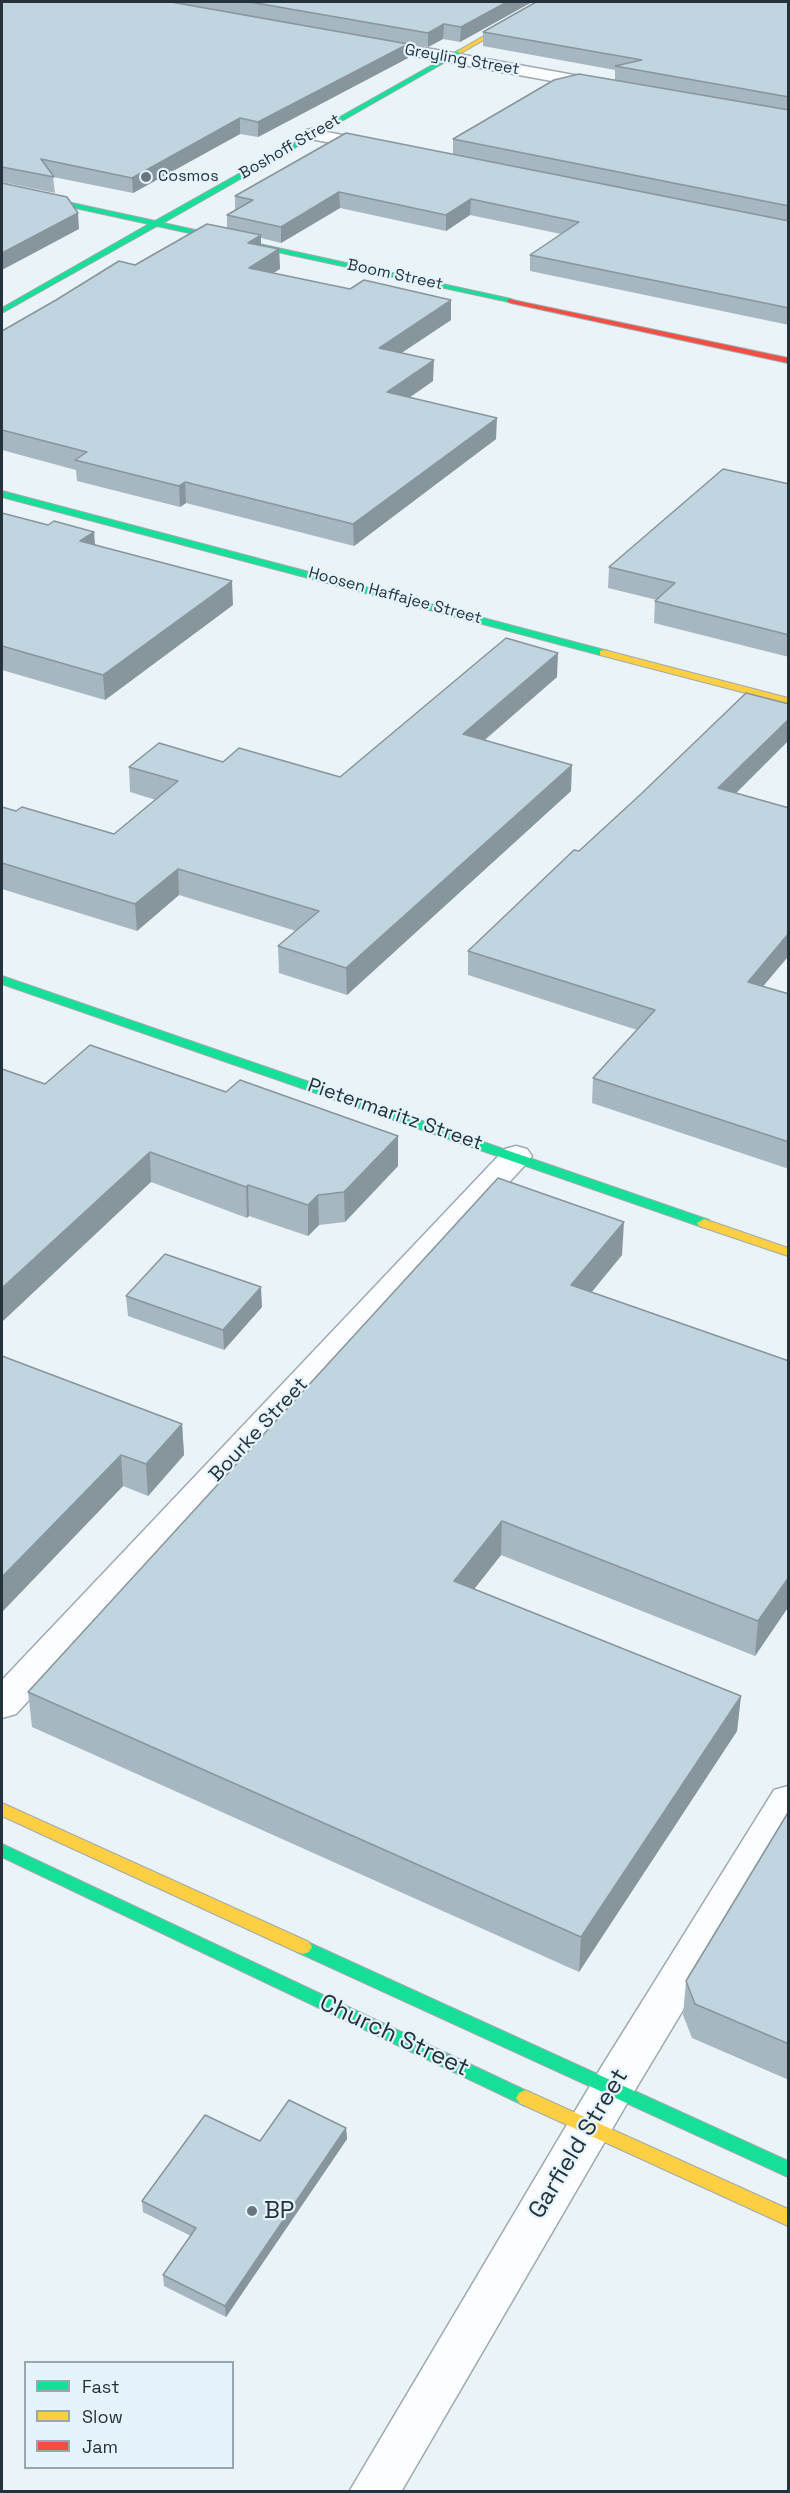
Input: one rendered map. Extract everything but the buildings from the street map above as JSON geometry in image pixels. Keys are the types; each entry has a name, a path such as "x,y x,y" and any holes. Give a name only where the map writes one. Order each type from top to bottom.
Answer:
{"street":[{"name":"Boshoff Street","path":"2,311 547,2"},
{"name":"Greyling Street","path":"346,39 629,90"},
{"path":"312,134 405,153"},
{"name":"Boom Street","path":"2,190 789,361"},
{"name":"Hoosen Haffajee Street","path":"2,494 789,701"},
{"name":"Pietermaritz Street","path":"2,980 789,1252"},
{"name":"Bourke Street","path":"2,1704 516,1156"},
{"name":"Garfield Street","path":"374,2492 613,2086 789,1800"},
{"name":"Church Street","path":"2,1809 448,2016 613,2086 789,2169"},
{"name":"Church Street","path":"2,1850 589,2127 789,2218"}],"traffic: fast":[{"path":"2,311 459,52"},
{"path":"2,190 511,301"},
{"path":"2,494 604,653"},
{"path":"2,980 704,1223"},
{"path":"2,1850 525,2098"},
{"path":"303,1947 788,2169"}],"traffic: slow":[{"path":"459,52 547,2"},
{"path":"604,653 788,701"},
{"path":"704,1223 788,1252"},
{"path":"2,1809 303,1947"},
{"path":"525,2098 788,2218"}],"traffic: jam":[{"path":"511,301 788,361"}],"place":[{"name":"Cosmos","path":"146,177"},
{"name":"BP","path":"252,2211"}]}
